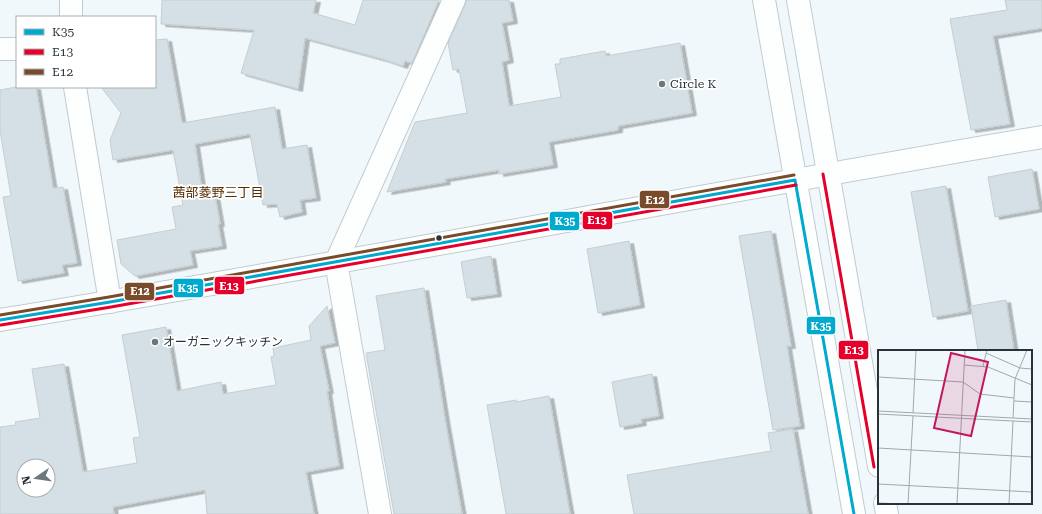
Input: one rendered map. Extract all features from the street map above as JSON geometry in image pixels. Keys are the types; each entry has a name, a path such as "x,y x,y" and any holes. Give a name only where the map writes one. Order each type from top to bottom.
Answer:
{"street":[{"path":"71,0 71,16"},
{"path":"380,514 336,262 454,0"},
{"path":"764,0 854,514"},
{"path":"798,0 878,460"},
{"path":"0,49 16,49"},
{"path":"74,88 110,302"},
{"path":"0,320 336,262 828,173 1042,137"},
{"path":"886,504 887,514"}],"building":[{"path":"162,0 316,0 313,13 355,25 363,0 439,0 412,63 405,61 403,66 305,38 298,89 241,73 254,30 161,24"},
{"path":"466,0 509,0 513,21 502,23 509,60 502,62 509,106 561,97 555,64 560,64 560,59 605,51 606,56 680,43 692,113 618,126 618,130 549,142 553,165 499,174 499,170 445,179 446,182 387,192 415,122 467,113 459,69 453,70 448,43"},
{"path":"1005,0 1042,0 1042,28 993,36 1010,124 971,130 950,19 1007,10"},
{"path":"167,39 182,123 275,107 282,149 307,145 316,198 300,200 302,212 280,217 277,204 263,205 250,134 195,144 203,197 215,195 222,246 190,251 193,265 135,276 121,264 117,240 176,229 172,207 183,205 173,150 113,160 110,140 121,113 102,88 156,88 156,40"},
{"path":"16,87 36,88 53,188 63,187 77,263 62,265 64,273 18,281 3,197 11,196 0,131 0,90"},
{"path":"1032,169 1039,209 995,217 988,177"},
{"path":"946,186 968,311 933,317 911,192"},
{"path":"771,231 791,346 787,346 800,426 773,430 739,236"},
{"path":"629,241 640,305 598,313 587,249"},
{"path":"491,256 497,294 467,298 461,262"},
{"path":"424,288 462,514 394,514 366,353 385,350 376,296"},
{"path":"1006,300 1014,350 978,350 971,306"},
{"path":"327,306 335,343 320,346 329,391 327,391 339,466 306,472 314,514 207,514 205,490 113,507 114,514 0,514 0,427 16,425 15,422 40,418 32,369 64,364 83,472 137,463 133,438 140,437 122,335 166,327 177,391 221,382 223,394 276,385 271,357 274,356 273,348 311,340 309,326"},
{"path":"652,374 659,416 641,419 642,423 620,427 612,382"},
{"path":"549,396 570,514 506,514 487,405"},
{"path":"793,429 808,514 634,514 627,475 771,451 768,433"}],"transit line":[{"name":"E13","path":"823,174 874,467"},
{"name":"E12","path":"0,315 109,297 794,175"},
{"name":"K35","path":"0,320 110,302 795,180 854,514"},
{"name":"E13","path":"1,325 111,307 796,185"}],"place":[{"name":"Circle K","path":"662,84"},
{"name":"オーガニックキッチン","path":"155,342"}],"district":[{"name":"茜部菱野三丁目","path":"218,192"}]}
